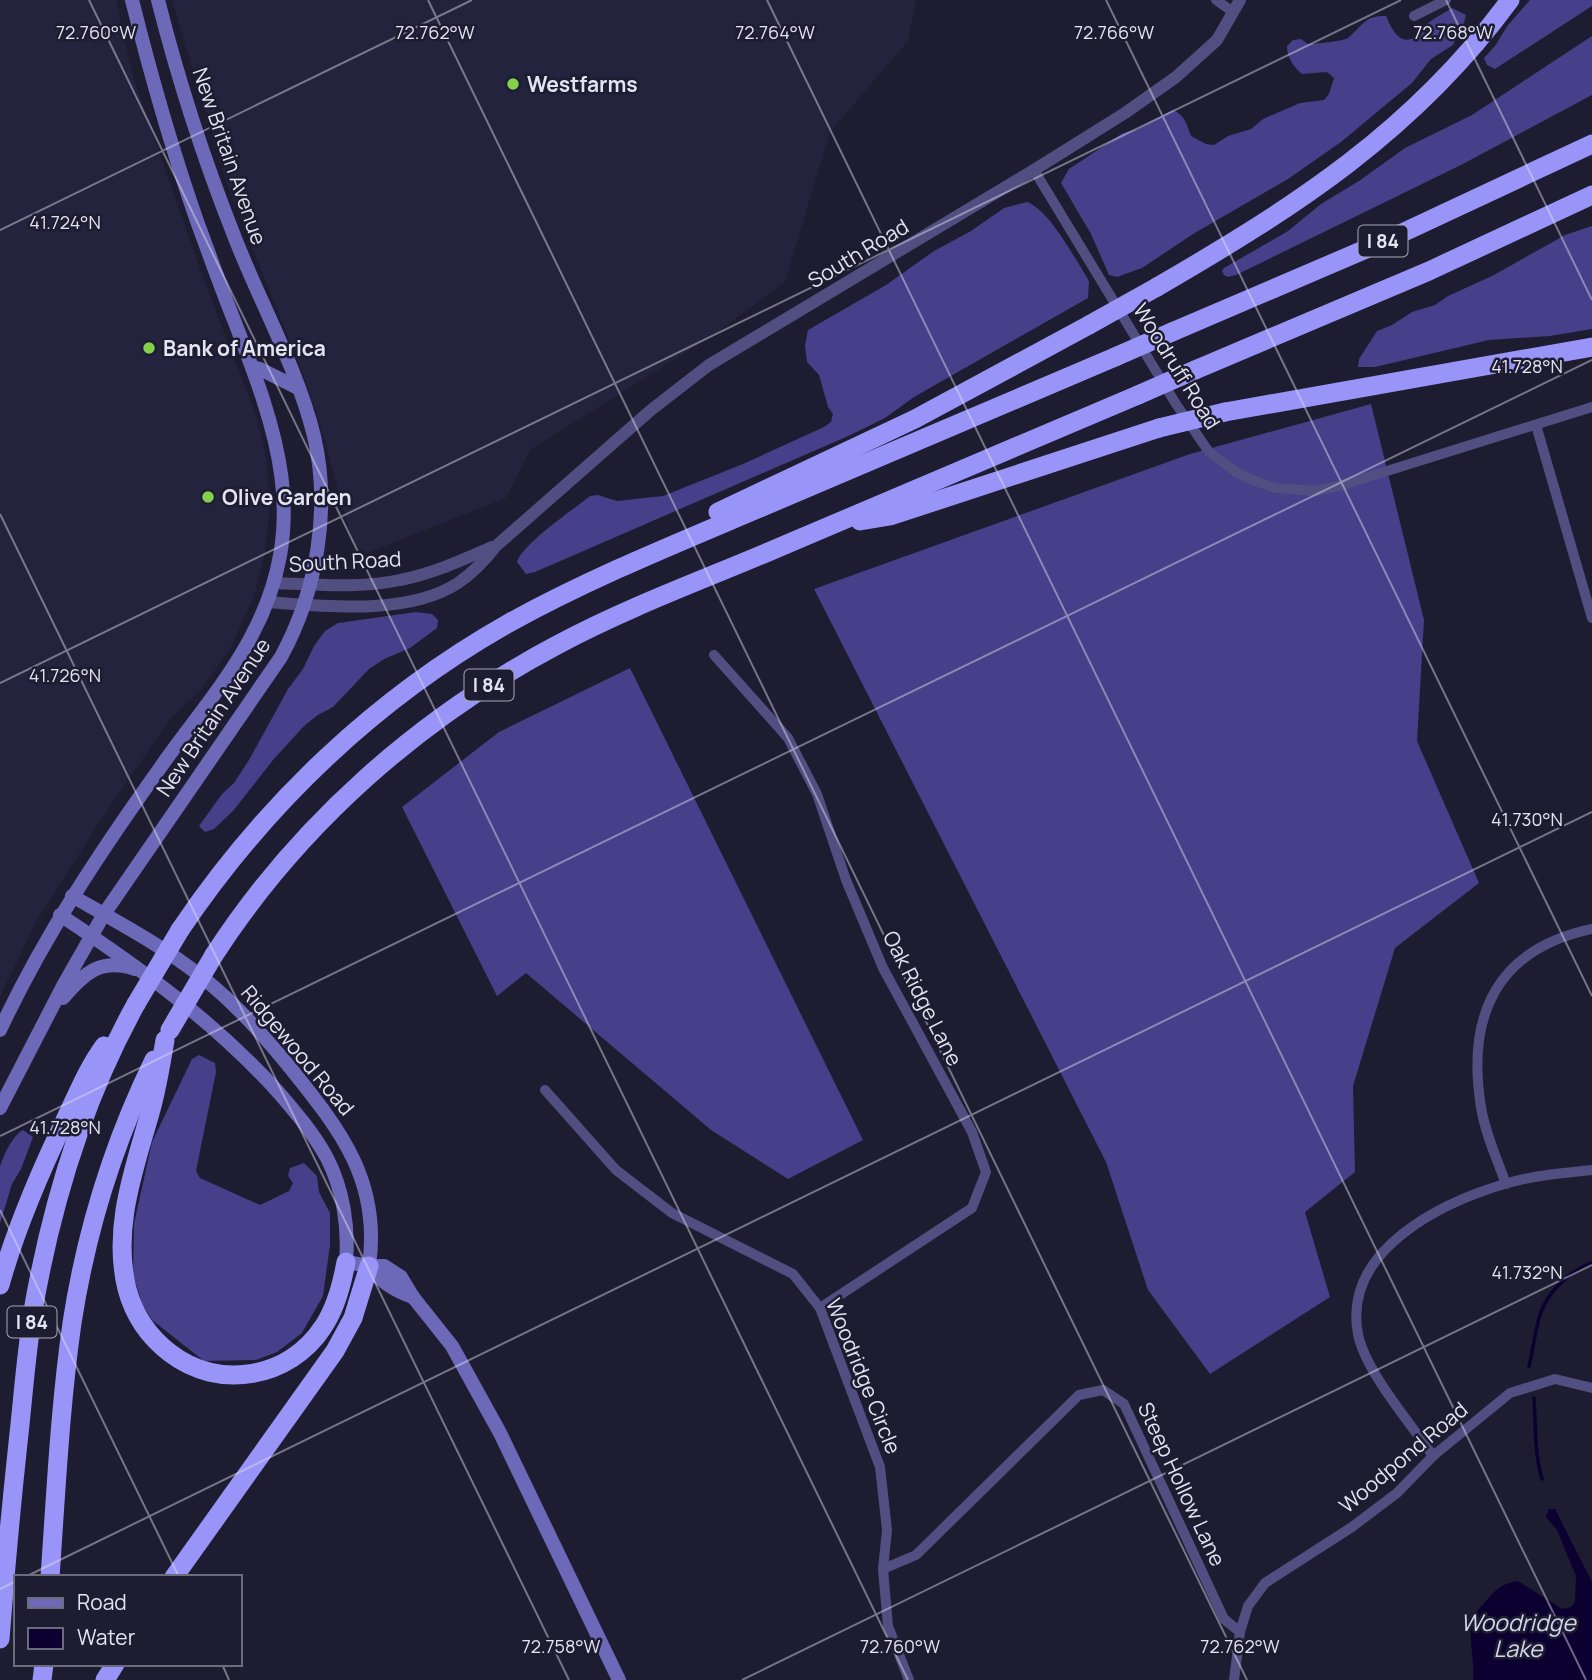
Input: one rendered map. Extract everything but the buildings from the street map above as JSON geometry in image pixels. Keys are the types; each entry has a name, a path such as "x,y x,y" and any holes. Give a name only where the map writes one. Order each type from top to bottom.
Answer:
{"highway":[{"path":"655,552 720,511 905,424 1089,325 1273,218 1373,146 1444,79 1510,0"},
{"name":"I 84","path":"0,1639 24,1380 38,1284 55,1215 85,1119 109,1057 132,1011 180,930 219,875 287,795 332,752 400,694 442,664 509,623 571,591 655,552 1375,245 1592,144"},
{"name":"I 84","path":"50,1575 67,1366 80,1278 97,1209 137,1099 167,1035 214,956 256,895 324,817 389,758 465,700 515,668 591,628 1429,271 1592,195"},
{"path":"841,521 890,516 1158,428 1225,412 1592,348"},
{"path":"0,1285 26,1208 89,1069 132,1011"},
{"path":"167,1035 154,1099 129,1189 122,1245 124,1274 130,1298 148,1332 177,1358 205,1372 237,1375 275,1367 302,1351 322,1328 337,1296 346,1262"},
{"path":"175,1575 335,1351 353,1318 369,1266"}],"main road":[{"name":"New Britain Avenue","path":"0,1030 72,896 236,663 267,603 284,520 283,480 274,433 199,226 162,111 132,0"},
{"name":"New Britain Avenue","path":"0,1108 104,914 264,684 287,646 304,605 319,538 320,486 313,435 298,388 233,233 187,103 158,0"},
{"path":"162,111 187,103"},
{"path":"252,367 298,388"},
{"name":"Ridgewood Road","path":"72,896 184,964 237,1007 279,1055 335,1125 352,1156 365,1190 371,1222 369,1266"},
{"name":"Ridgewood Road","path":"60,915 147,975 243,1055 312,1133 327,1158 339,1191 346,1227 346,1262"},
{"path":"47,1017 78,982 95,968 114,965 134,968 147,975"},
{"path":"346,1262 387,1267 404,1280 412,1297 452,1346 481,1396 619,1680"}],"street":[{"path":"1216,0 1233,12"},
{"name":"South Road","path":"267,603 370,605 416,600 456,585 470,575 496,546 658,404 709,365 1125,113 1176,77 1217,40 1240,0"},
{"path":"1414,16 1447,0"},
{"name":"Woodruff Road","path":"1034,170 1176,404 1209,452 1252,480 1276,488 1327,489 1592,407"},
{"path":"1536,425 1592,618"},
{"name":"South Road","path":"273,583 351,585 396,581 440,569 496,546"},
{"name":"Oak Ridge Lane","path":"714,655 788,738 817,794 846,880 883,968 972,1132 986,1172 972,1208 820,1308"},
{"path":"1506,1184 1481,1109 1477,1067 1481,1026 1496,990 1513,967 1538,947 1569,934 1592,929"},
{"name":"Woodridge Circle","path":"545,1090 616,1170 672,1213 793,1275 820,1308 880,1467 887,1530 883,1569 888,1626 909,1680"},
{"path":"1433,1456 1369,1363 1358,1335 1358,1304 1366,1274 1385,1250 1406,1231 1448,1205 1506,1184 1546,1174 1592,1170"},
{"name":"Woodpond Road","path":"1234,1680 1240,1632 1248,1606 1265,1583 1386,1502 1433,1456 1510,1393 1555,1379 1592,1388"},
{"name":"Steep Hollow Lane","path":"883,1569 916,1555 1079,1395 1103,1390 1124,1404 1224,1619 1240,1632"}],"shaded area":[{"path":"0,0 116,0 133,76 202,275 255,413 266,456 270,502 265,553 254,596 230,649 201,690 170,719 104,815 36,922 0,996"},
{"name":"Westfarms","path":"172,0 916,0 908,41 830,132 785,282 715,334 530,450 506,498 367,553 353,544 320,424 303,374 227,184"},
{"path":"1530,0 1592,0 1592,6 1495,69 1487,65 1484,58"},
{"path":"1452,8 1466,15 1453,45 1431,59 1412,83 1341,142 1288,179 1193,234 1142,268 1117,277 1109,275 1091,234 1061,183 1069,169 1123,133 1138,129 1173,110 1183,118 1191,136 1214,145 1300,103 1324,100 1334,78 1327,72 1302,74 1293,65 1288,54 1287,46 1293,40 1301,39 1308,44 1345,39 1369,19 1379,16 1386,16 1400,38 1409,39 1417,36 1426,25"},
{"path":"1592,36 1592,95 1463,164 1236,275 1224,275 1224,268 1288,231 1321,204 1405,148 1472,115"},
{"path":"1027,202 1044,214 1067,245 1089,281 1088,298 914,397 885,418 846,437 535,572 526,574 517,562 538,536 590,496 598,495 617,501 663,496 743,464 824,427 831,422 833,414 828,407 819,375 807,362 805,346 808,330 886,285 934,251 971,231 1004,208"},
{"path":"1592,226 1592,329 1550,336 1489,340 1375,367 1358,367 1359,359 1377,331 1492,276 1565,235"},
{"path":"1371,404 1424,620 1417,741 1479,883 1395,948 1353,1086 1355,1172 1305,1212 1330,1297 1210,1374 1148,1290 1106,1162 814,589 1190,454"},
{"path":"416,612 432,614 438,620 437,628 410,648 369,669 333,707 304,726 233,811 214,829 205,832 199,826 249,760 288,689 325,631 338,623"},
{"path":"630,668 863,1140 788,1179 711,1130 526,973 497,996 402,807 499,732"},
{"path":"199,1055 215,1063 216,1072 196,1171 200,1178 260,1205 289,1191 293,1183 288,1176 290,1168 304,1163 317,1176 319,1192 330,1213 330,1245 323,1296 302,1333 277,1352 256,1360 204,1361 152,1320 142,1304 133,1274 134,1224 152,1142 192,1059"},
{"path":"23,1130 33,1137 12,1184 0,1223 0,1167 12,1141"}],"water":[{"name":"Woodridge Lake","path":"1549,1509 1555,1509 1592,1582 1592,1680 1473,1680 1471,1626 1475,1614 1496,1590 1518,1581 1562,1609 1571,1607 1575,1602 1576,1576 1557,1530 1546,1517"}],"waterway":[{"path":"1529,1366 1539,1317 1545,1304 1555,1288 1569,1276 1592,1263"},
{"path":"1534,1398 1536,1449 1542,1479"}],"place":[{"name":"Westfarms","path":"513,84"},
{"name":"Bank of America","path":"149,348"},
{"name":"Olive Garden","path":"208,497"}]}
